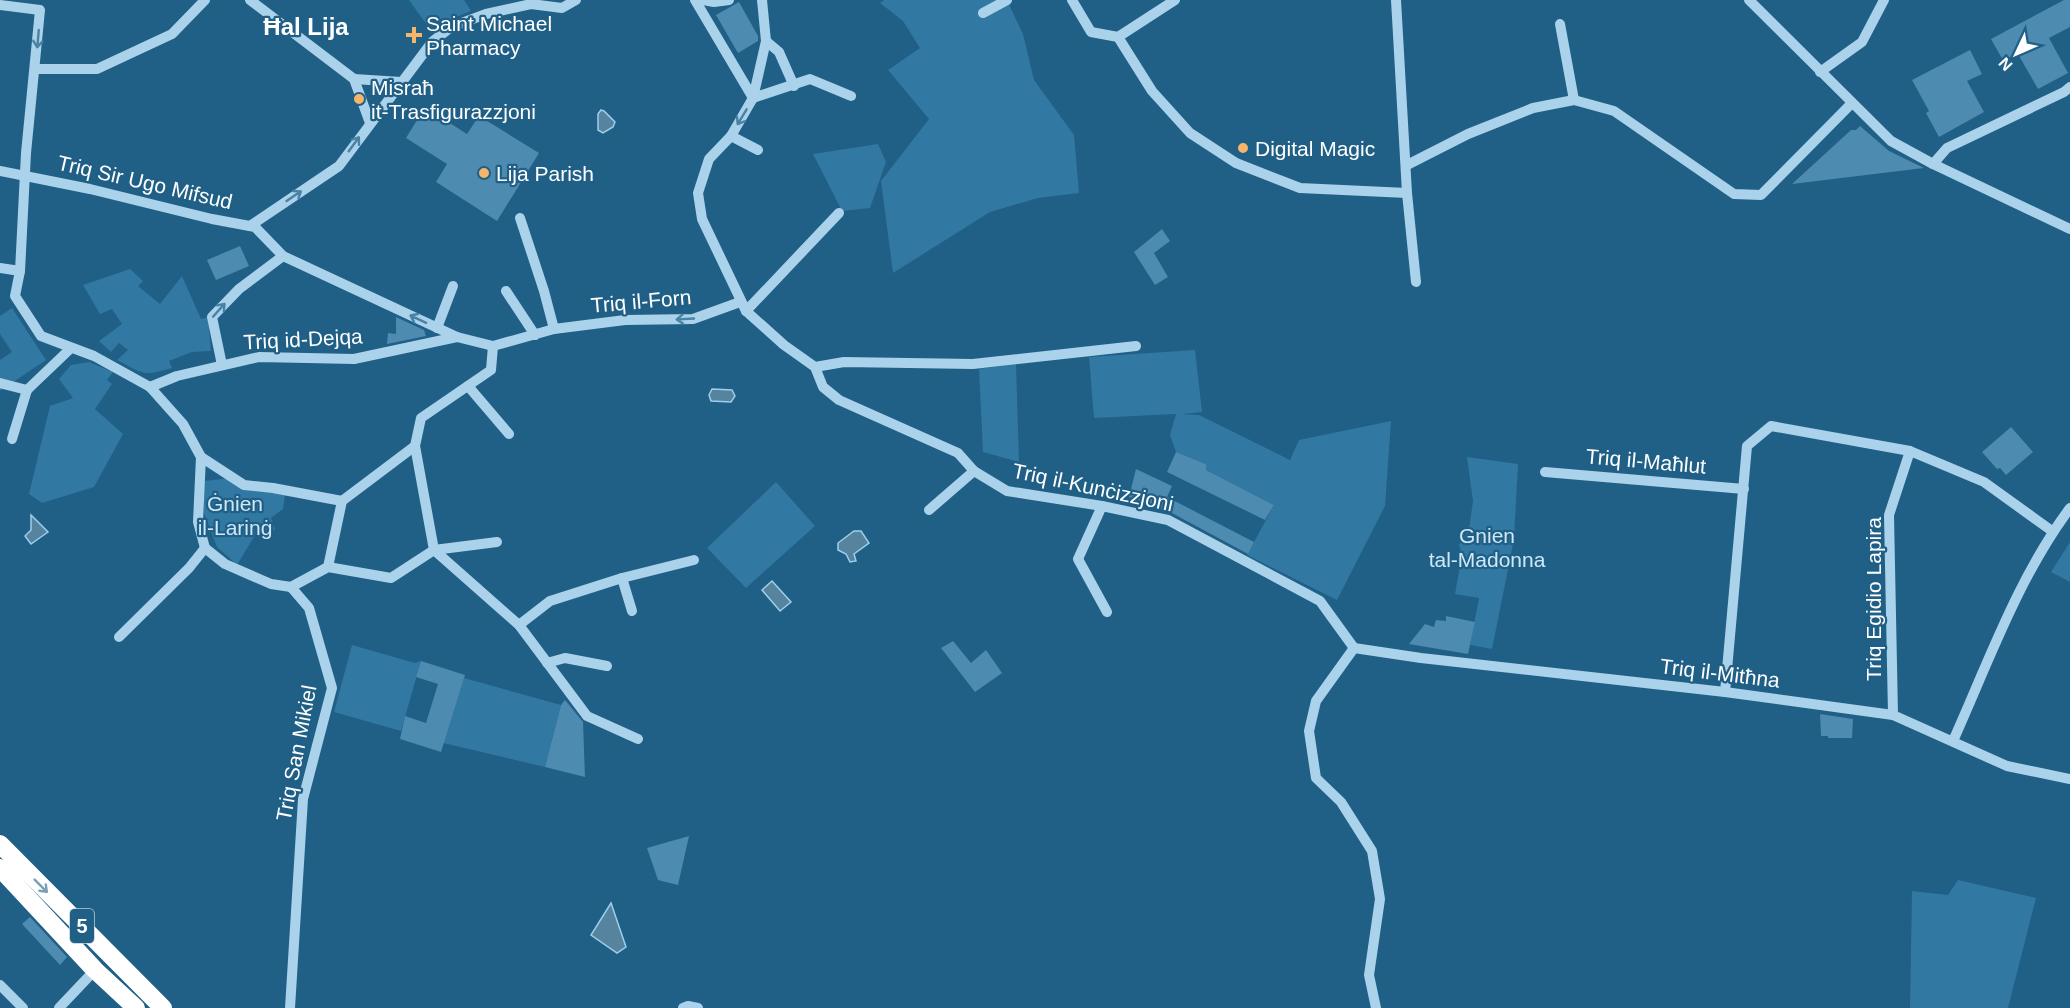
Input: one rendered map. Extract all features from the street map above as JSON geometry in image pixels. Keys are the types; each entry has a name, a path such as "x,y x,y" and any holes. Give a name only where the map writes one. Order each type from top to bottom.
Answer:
{"highway":[{"name":"5","path":"0,844 163,1008"},
{"name":"5","path":"0,868 95,970 136,1008"}],"street":[{"path":"35,69 97,69 172,34 205,0"},
{"path":"250,0 354,80 370,123"},
{"name":"Triq Sir Ugo Mifsud","path":"0,171 250,226 339,166 432,42 451,27 486,14 530,2 562,8 576,0"},
{"path":"695,0 753,98"},
{"path":"704,0 714,2 729,0"},
{"path":"762,0 766,41 753,98 731,135 709,159 698,193 702,219 743,306 839,213"},
{"path":"983,13 1007,0"},
{"path":"1072,0 1091,32 1118,37 1175,0"},
{"path":"1396,0 1407,193 1416,282"},
{"path":"1749,0 1891,141 1933,164 2070,229"},
{"path":"1820,72 1862,42 1884,0"},
{"path":"0,5 40,10 26,153 20,272 15,296 41,336 70,349 94,356 150,387 183,424 201,457 244,484 342,501"},
{"path":"1560,24 1574,100"},
{"path":"1118,37 1152,91 1190,133 1236,163 1300,188 1407,193"},
{"path":"766,41 778,52 794,86"},
{"path":"753,98 810,79 851,96"},
{"path":"354,80 401,82"},
{"path":"1933,164 1947,148 2064,92 2070,87"},
{"path":"1407,165 1468,134 1522,112 1574,100 1614,111 1734,194 1761,195 1852,103"},
{"path":"731,135 758,150"},
{"path":"520,218 554,329"},
{"name":"Triq il-Forn","path":"250,226 255,227 284,256 457,337 493,346 554,329 625,320 693,319 743,306"},
{"path":"222,365 212,317 239,289 284,256"},
{"path":"0,268 20,272"},
{"path":"437,328 453,286"},
{"path":"506,291 535,335"},
{"name":"Triq il-Kunċizzjoni","path":"743,306 784,345 815,367 823,387 839,400 958,453 974,471 1006,491 1102,506 1168,520 1320,601 1354,648"},
{"name":"Triq id-Dejqa","path":"150,387 177,376 259,357 354,359 457,337"},
{"path":"493,346 491,370 421,418 415,446 434,550 519,625 587,716 638,739"},
{"path":"815,367 844,362 973,364 1136,346"},
{"path":"12,438 27,390 70,349"},
{"path":"0,383 27,390"},
{"path":"468,386 509,434"},
{"path":"1725,692 1747,446 1771,426 1910,451 1984,482 2052,531"},
{"path":"328,567 342,501 415,446"},
{"name":"Triq Egidio Lapira","path":"1893,715 1889,514 1910,451"},
{"path":"201,457 198,522 205,548 225,564 271,584 291,587 328,567 391,578 434,550 496,542"},
{"path":"928,510 974,471"},
{"name":"Triq il-Maħlut","path":"1545,472 1744,489"},
{"path":"1102,506 1078,559 1107,612"},
{"path":"1953,741 2019,592 2052,531 2070,508"},
{"path":"119,637 189,568 205,548"},
{"path":"519,625 550,601 622,578 694,560"},
{"path":"622,578 632,611"},
{"name":"Triq San Mikiel","path":"290,1008 303,799 332,688 309,608 291,587"},
{"path":"1354,648 1316,701 1309,731 1316,778 1341,802 1372,851 1380,899 1370,975 1376,1008"},
{"name":"Triq il-Mitħna","path":"1354,648 1421,658 1725,692 1893,715 2007,766 2070,779"},
{"path":"547,663 565,658 607,666"},
{"path":"59,1008 95,970"},
{"path":"0,985 23,1008"},
{"path":"683,1008 688,1006 698,1008"}],"green space":[{"path":"409,0 464,0 471,11 429,28"},
{"path":"884,0 1007,0 1023,34 1034,80 1074,135 1079,193 1038,198 990,212 893,273 881,181 929,119 888,70 920,48 903,21 880,3"},
{"path":"878,144 886,162 870,208 842,211 813,154"},
{"path":"130,269 143,281 138,286 160,304 182,276 201,319 208,317 211,351 192,352 169,361 172,368 155,373 143,373 117,360 128,350 119,343 111,352 99,341 122,324 112,309 100,314 83,285"},
{"path":"12,308 46,360 0,391 0,360 12,352 0,334 0,316"},
{"path":"1195,350 1202,412 1182,414 1199,415 1290,460 1299,440 1391,421 1385,506 1337,600 1247,555 1274,505 1206,470 1206,464 1176,452 1170,435 1176,414 1094,418 1089,357"},
{"path":"89,362 113,372 107,380 112,384 95,409 123,434 94,487 42,503 29,494 50,406 73,398 59,379 71,365"},
{"path":"1016,364 1019,462 983,452 979,369"},
{"name":"Gnien tal-Madonna","path":"1467,457 1518,464 1514,539 1492,649 1470,645 1479,598 1455,594 1462,555 1459,545 1469,529 1473,501"},
{"name":"Ġnien il-Larinġ","path":"231,478 285,495 283,509 271,518 275,529 264,537 257,532 237,565 217,547 204,513 204,481"},
{"path":"776,482 815,526 746,588 707,548"},
{"path":"2070,542 2070,582 2051,572"},
{"path":"352,645 415,663 421,661 401,731 334,712"},
{"path":"464,678 561,705 545,767 443,743"},
{"path":"1958,880 2036,898 2008,1008 1910,1008 1912,891 1948,895"}],"shaded area":[{"path":"601,110 615,122 613,127 603,133 598,130 598,114"},
{"path":"712,389 732,390 735,396 731,402 711,401 709,395"},
{"path":"31,515 48,532 31,544 25,536 31,530"},
{"path":"854,531 861,531 869,543 854,554 856,561 850,562 846,554 838,550 838,543"},
{"path":"772,581 791,602 780,611 762,590"},
{"path":"611,903 626,947 617,953 591,935"}],"building":[{"path":"2064,0 2070,0 2070,27 2049,38 2068,73 2038,89 2018,54 2004,62 1991,39"},
{"path":"739,2 758,36 758,41 738,53 716,15"},
{"path":"1970,50 1982,74 1967,81 1984,112 1939,137 1926,113 1929,111 1912,80"},
{"name":"Lija Parish","path":"425,107 467,134 479,116 539,153 497,221 436,182 447,164 406,138"},
{"path":"1860,126 1889,151 1924,168 1792,184 1851,130 1856,130"},
{"path":"1162,229 1170,241 1154,253 1168,277 1155,285 1134,252"},
{"path":"240,246 249,266 216,280 207,260"},
{"path":"396,317 424,330 426,336 387,344 388,333 396,334"},
{"path":"2011,427 2033,452 2006,475 2000,468 1997,469 1982,452"},
{"path":"1176,452 1206,464 1206,470 1274,505 1265,520 1167,472"},
{"path":"1136,469 1172,486 1167,497 1254,542 1248,554 1172,513 1129,497"},
{"path":"1446,616 1475,622 1468,654 1409,644 1425,624 1434,627 1436,620 1446,621"},
{"path":"953,641 971,663 986,650 1002,673 975,692 941,648"},
{"path":"421,661 465,675 441,752 400,739 405,716 426,723 438,684 416,677"},
{"path":"565,700 583,722 585,777 545,767 561,705"},
{"path":"1820,714 1853,719 1852,738 1821,736"},
{"path":"689,836 678,885 658,880 647,848"},
{"path":"30,917 67,957 60,965 22,924"}],"place":[{"name":"Saint Michael Pharmacy","path":"414,35"},
{"name":"Misraħ it-Trasfigurazzjoni","path":"359,99"},
{"name":"Digital Magic","path":"1243,148"},
{"name":"Lija Parish","path":"484,173"}],"district":[{"name":"Ħal Lija","path":"306,26"}]}
